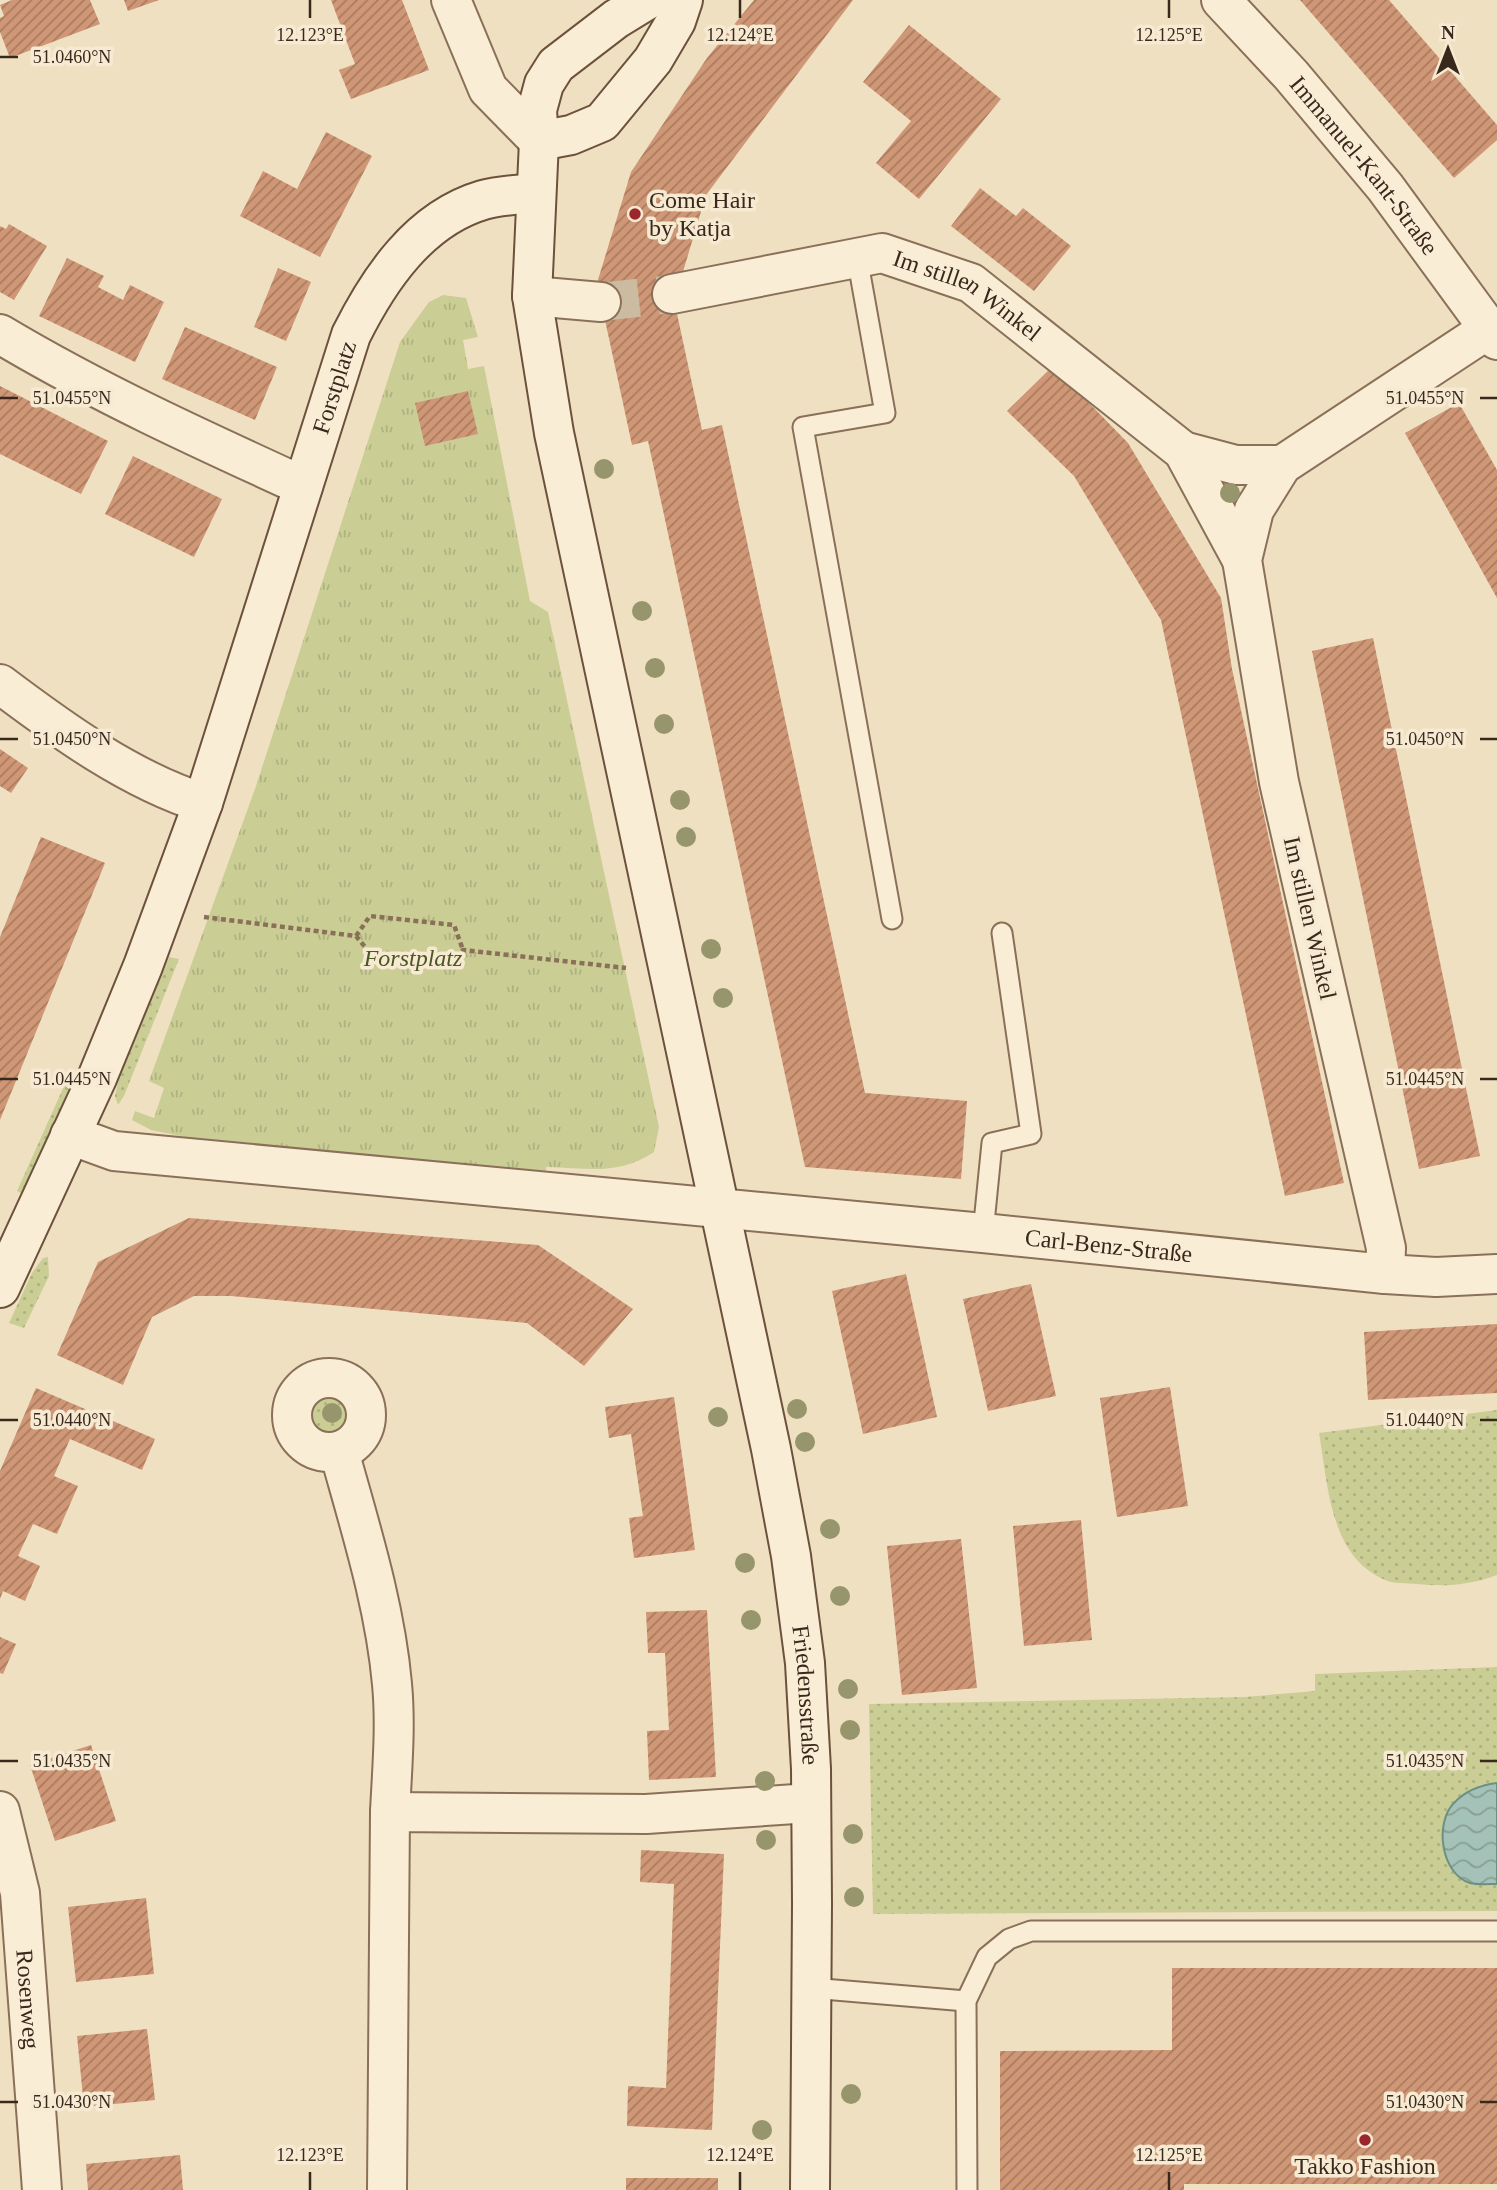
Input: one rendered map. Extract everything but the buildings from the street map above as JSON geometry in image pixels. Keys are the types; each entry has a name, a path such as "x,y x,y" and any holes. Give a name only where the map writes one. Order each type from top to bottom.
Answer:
{"street":[{"path":"451,0 488,89 539,141"},
{"path":"70,1135 114,1151 720,1210 554,433 538,349 532,296 539,141 537,110 544,84 556,65 606,26 647,0"},
{"path":"539,141 571,135 602,122 653,60 676,21 683,0"},
{"name":"Immanuel-Kant-Straße","path":"1221,0 1291,75 1385,187 1493,334"},
{"name":"Forstplatz","path":"0,1288 143,966 203,803 351,335 369,298 393,264 423,235 449,216 483,200 536,193"},
{"name":"Im stillen Winkel","path":"672,294 881,253 971,283 1183,451 1242,560 1279,782 1386,1248 1385,1274"},
{"path":"532,296 601,302"},
{"path":"0,334 48,363 135,407 303,486"},
{"name":"Im stillen Winkel","path":"1242,560 1254,510 1282,465 1493,334"},
{"name":"Im stillen Winkel","path":"1183,451 1236,465 1282,465"},
{"path":"0,684 97,750 157,785 203,803"},
{"name":"Carl-Benz-Straße","path":"720,1210 983,1233 1385,1274 1436,1277 1497,1275"},
{"name":"Friedensstraße","path":"720,1210 791,1556 806,1663 810,1803 810,2190"},
{"path":"339,1451 371,1568 388,1655 393,1708 387,2190"},
{"path":"390,1812 646,1814 810,1803"},
{"name":"Rosenweg","path":"0,1811 20,1893 42,2190"}],"lane":[{"path":"857,257 885,413 803,427 892,919"},
{"path":"983,1233 992,1143 1031,1134 1002,933"},
{"path":"967,2190 966,2001 987,1957 1009,1939 1031,1931 1497,1931"},
{"path":"811,1988 966,2001"}],"path":[{"path":"199,916 356,936 370,953 445,964 463,950 668,973"},
{"path":"356,936 370,916 454,925 463,950"}],"green space":[{"name":"Forstplatz","path":"443,295 466,298 478,337 463,340 468,369 484,366 530,601 548,612 659,1127 654,1152 641,1160 615,1168 546,1167 546,1175 205,1141 151,1130 132,1120 135,1111 154,1118 164,1088 149,1081 256,786 400,342 429,302"},
{"path":"169,957 179,959 118,1105 115,1096 118,1081"},
{"path":"69,1075 75,1077 23,1194 17,1191"},
{"path":"48,1257 49,1276 24,1328 9,1323 32,1273 43,1258"},
{"path":"329,1386 340,1388 353,1399 358,1415 356,1426 345,1439 329,1444 318,1442 305,1431 300,1415 302,1404 313,1391"},
{"path":"1497,1410 1497,1575 1467,1583 1427,1585 1388,1581 1366,1569 1352,1554 1334,1517 1319,1433"},
{"path":"1497,1667 1497,1783 1480,1785 1444,1849 1469,1883 1497,1884 1497,1911 873,1914 869,1704 1245,1697 1315,1691 1315,1674"}],"water":[{"path":"1497,1783 1497,1884 1470,1883 1452,1870 1447,1859 1444,1823 1454,1803 1463,1795 1479,1787"}],"tunnel":[{"path":"601,302 672,294"}],"place":[{"name":"Come Hair by Katja","path":"635,214"},
{"name":"Takko Fashion","path":"1365,2140"}]}
